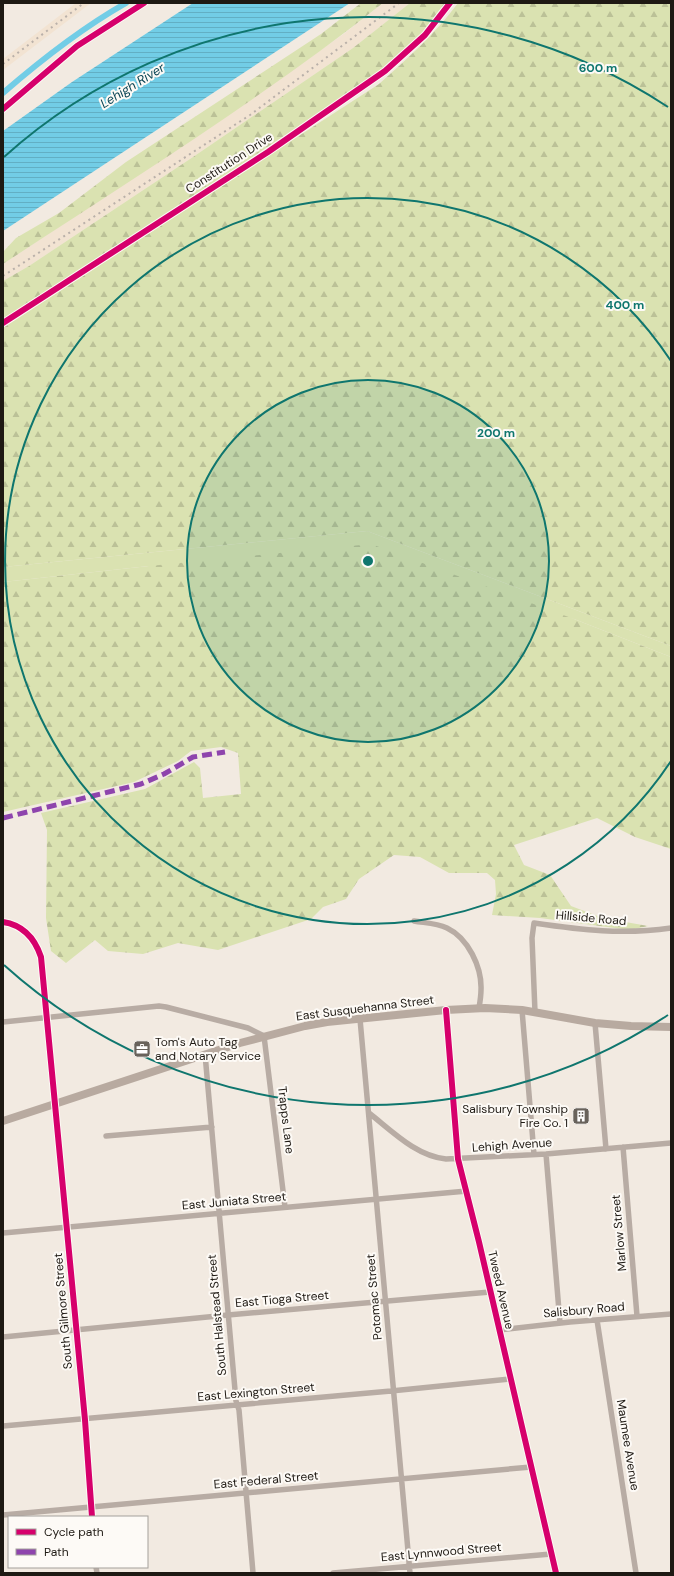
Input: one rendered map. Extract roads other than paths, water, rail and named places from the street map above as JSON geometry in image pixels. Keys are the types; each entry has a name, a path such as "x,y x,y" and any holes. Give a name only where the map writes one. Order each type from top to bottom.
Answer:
{"main road":[{"name":"East Susquehanna Street","path":"3,1121 264,1036 304,1026 360,1018 479,1008 522,1010 595,1023 671,1028"}],"street":[{"name":"Constitution Drive","path":"3,323 268,152 385,71 425,35 450,3"},
{"path":"3,918 3,922 14,924 22,929 38,949 42,966 47,1018"},
{"path":"414,921 435,924 448,928 465,942 474,959 479,973 482,989 479,1008"},
{"name":"Hillside Road","path":"535,1012 532,938 534,923 610,932 633,932 671,928"},
{"path":"3,1022 166,1006 248,1028 264,1036"},
{"name":"Tweed Avenue","path":"446,1010 458,1159 467,1191 556,1573"},
{"path":"522,1010 534,1154"},
{"name":"South Gilmore Street","path":"47,1018 92,1516"},
{"name":"Potomac Street","path":"360,1018 410,1573"},
{"path":"595,1023 606,1149"},
{"name":"Trapps Lane","path":"264,1036 285,1207"},
{"name":"South Halstead Street","path":"205,1054 253,1573"},
{"name":"Lehigh Avenue","path":"369,1113 421,1152 438,1158 458,1159 546,1154 671,1143"},
{"path":"106,1136 212,1127"},
{"name":"Marlow Street","path":"622,1147 637,1316"},
{"path":"546,1154 560,1323"},
{"name":"East Juniata Street","path":"3,1233 467,1191"},
{"name":"East Tioga Street","path":"3,1337 228,1315 490,1292"},
{"name":"Salisbury Road","path":"499,1330 560,1323 671,1314"},
{"name":"Maumee Avenue","path":"597,1320 636,1573"},
{"name":"East Lexington Street","path":"3,1426 510,1379"},
{"name":"East Federal Street","path":"3,1515 531,1467"},
{"name":"East Lynnwood Street","path":"333,1573 551,1554"}],"water":[{"name":"Lehigh River","path":"193,3 350,3 3,231 3,131 72,82"}],"waterway":[{"path":"3,93 62,45 126,3"}],"railway":[{"path":"3,64 84,3"},
{"path":"3,276 250,115 399,3"}],"place":[{"name":"Tom's Auto Tag and Notary Service","path":"142,1049"},
{"name":"Salisbury Township Fire Co. 1","path":"581,1116"}]}
